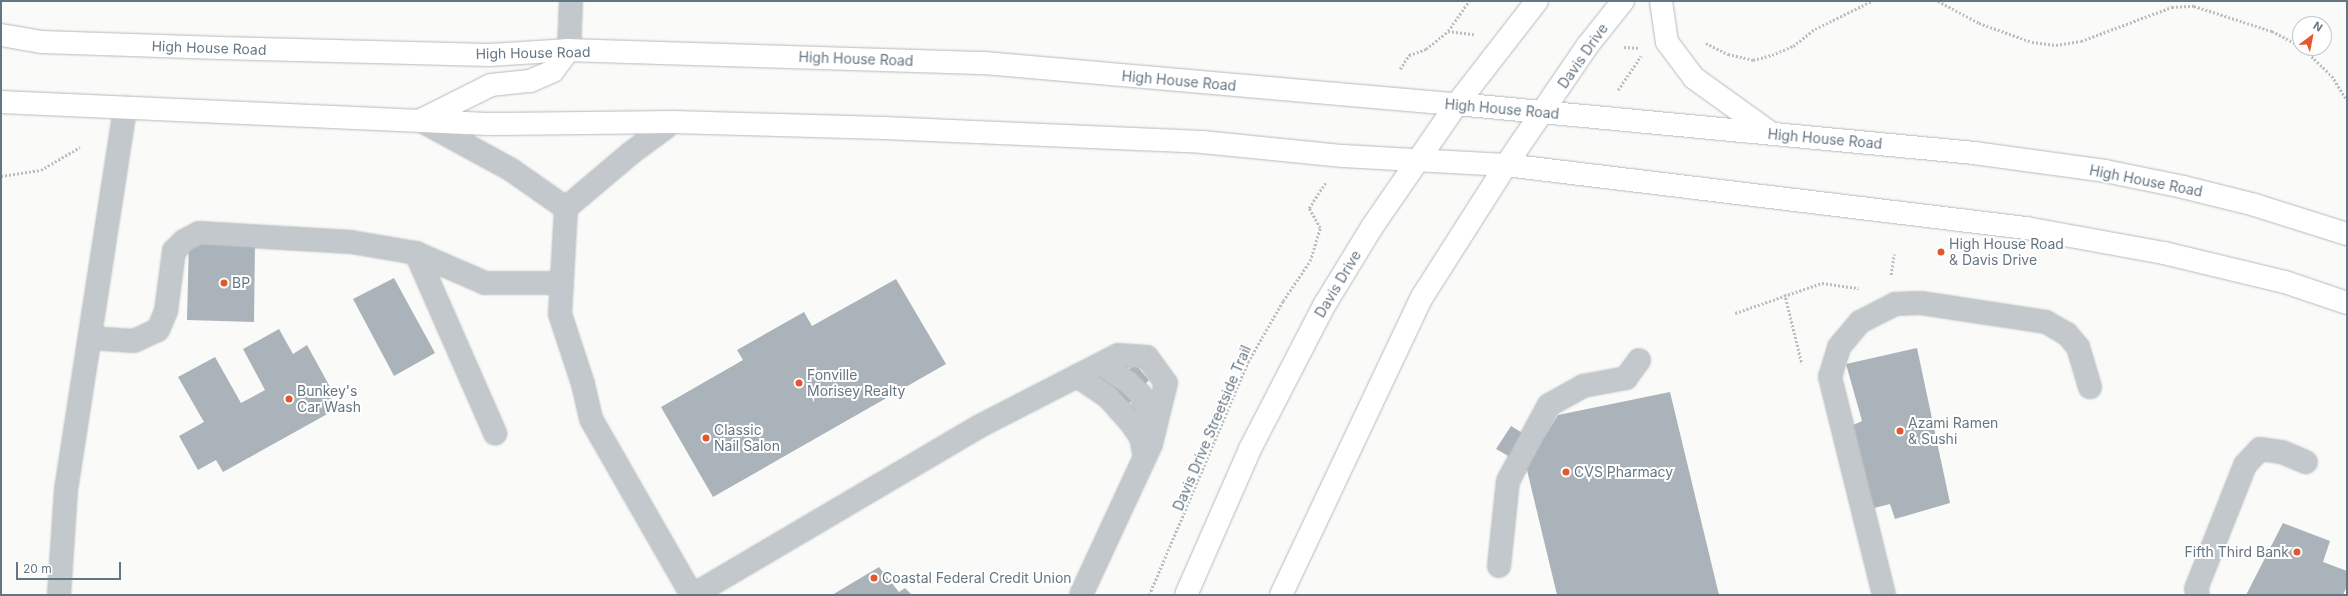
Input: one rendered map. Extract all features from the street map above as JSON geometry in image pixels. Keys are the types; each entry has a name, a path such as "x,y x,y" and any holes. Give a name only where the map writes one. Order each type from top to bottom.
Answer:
{"main road":[{"name":"Davis Drive","path":"1186,595 1250,449 1325,304 1372,227 1457,104 1537,1"},
{"name":"Davis Drive","path":"1280,595 1422,297 1506,165 1544,112 1588,45 1623,1"},
{"path":"1660,1 1667,42 1694,78 1773,134"},
{"name":"High House Road","path":"1,34 42,42 220,48 489,55 569,50 984,63 1457,104 1974,153 2105,171 2255,205 2347,234"},
{"path":"420,120 491,86 530,81 553,71 569,50"},
{"path":"1,102 567,125 673,122 892,128 1194,142 1342,156 1420,159 1506,165 2026,228 2164,254 2278,280 2347,303"}],"street":[{"path":"569,50 571,1"},
{"path":"59,595 66,490 125,108"},
{"path":"420,120 510,169 566,208"},
{"path":"673,122 631,153 566,208 560,314 583,384 591,419 692,595 978,427 1118,355 1147,357 1166,383 1155,428 1145,457 1080,595"},
{"path":"90,338 134,341 158,330 166,311 174,251 184,241 199,233 351,242 416,252 485,283 562,283"},
{"path":"416,252 495,433"},
{"path":"1884,595 1830,377 1838,347 1860,322 1896,304 1921,303 2046,322 2067,334 2078,347 2090,387"},
{"path":"1499,566 1508,482 1549,406 1582,386 1626,378 1639,360"},
{"path":"1101,364 1128,382 1140,394 1155,428"},
{"path":"1077,376 1108,397 1129,420 1140,437 1145,457"},
{"path":"2198,595 2196,589 2245,465 2260,448 2282,452 2306,462"}],"path":[{"path":"1409,55 1426,49 1448,31 1469,1"},
{"path":"1702,40 1728,54 1753,60 1772,55 1793,46 1815,29 1872,1"},
{"path":"1938,1 1979,23 2032,42 2056,45 2081,41 2172,7 2194,6 2272,31 2292,42"},
{"path":"1617,92 1642,55"},
{"path":"2311,56 2332,76 2347,100"},
{"path":"1,176 41,170 80,147"},
{"name":"Davis Drive Streetside Trail","path":"1149,595 1248,362 1284,301 1310,262 1320,228 1309,208"},
{"path":"1891,278 1894,254"},
{"path":"1735,313 1822,282 1867,289"}],"building":[{"path":"189,240 255,242 254,322 187,320"},
{"path":"394,278 435,353 394,376 353,299"},
{"path":"896,279 946,364 713,497 661,407 743,360 737,350 804,312 812,326"},
{"name":"Bunkey's Car Wash","path":"279,329 293,354 307,345 335,396 325,402 331,412 223,472 216,460 198,470 179,436 204,422 178,377 215,357 241,403 265,390 243,349"},
{"path":"1917,348 1950,503 1895,519 1890,504 1874,508 1851,426 1862,421 1846,364"},
{"path":"1135,364 1149,380 1141,389 1128,371"},
{"path":"1119,382 1136,397 1124,407 1112,389"},
{"name":"CVS Pharmacy","path":"1670,392 1719,595 1557,595 1526,466 1496,449 1511,426 1540,444 1558,415"},
{"name":"Fifth Third Bank","path":"2283,523 2330,541 2323,562 2347,571 2347,586 2343,595 2246,595"},
{"name":"Coastal Federal Credit Union","path":"879,567 899,592 905,588 912,595 832,595"}],"place":[{"name":"High House Road & Davis Drive","path":"1941,252"},
{"name":"BP","path":"224,283"},
{"name":"Fonville Morisey Realty","path":"799,383"},
{"name":"Bunkey's Car Wash","path":"289,399"},
{"name":"Azami Ramen & Sushi","path":"1900,431"},
{"name":"Classic Nail Salon","path":"706,438"},
{"name":"CVS Pharmacy","path":"1566,472"},
{"name":"Fifth Third Bank","path":"2297,552"},
{"name":"Coastal Federal Credit Union","path":"874,578"}]}
